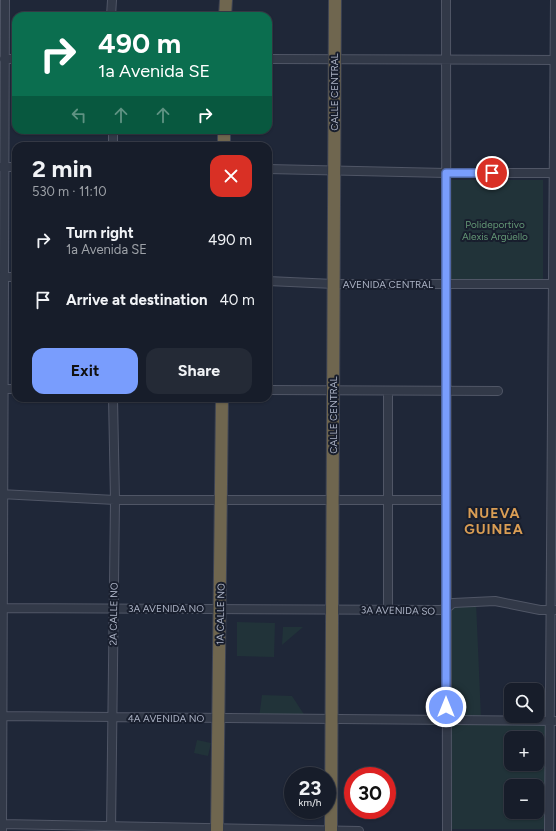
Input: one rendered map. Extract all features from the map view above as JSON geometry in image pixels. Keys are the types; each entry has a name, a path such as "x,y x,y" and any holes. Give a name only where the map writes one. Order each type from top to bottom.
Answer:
{"highway":[{"path":"225,12 226,0"},
{"name":"CALLE CENTRAL","path":"331,831 335,0"},
{"name":"1A CALLE NO","path":"218,829 222,402"}],"street":[{"path":"5,0 1,389 2,827 359,831"},
{"path":"111,12 112,0"},
{"path":"446,0 447,831"},
{"path":"549,831 553,721 555,0"},
{"path":"4,59 12,59"},
{"path":"272,60 555,60"},
{"path":"272,169 446,173 555,173"},
{"name":"AVENIDA CENTRAL","path":"272,281 334,284 554,284"},
{"path":"1,389 12,389"},
{"path":"272,390 498,391"},
{"path":"388,391 388,610"},
{"name":"2A CALLE NO","path":"110,829 115,500 113,402"},
{"path":"1,494 115,500 446,500"},
{"name":"3A AVENIDA SO","path":"332,609 440,610 446,609 453,603 495,601 553,610"},
{"name":"3A AVENIDA NO","path":"1,608 332,609"},
{"name":"4A AVENIDA NO","path":"1,716 553,721"}],"green space":[{"name":"Polideportivo Alexis Argüello","path":"447,180 543,180 543,279 447,279"},
{"path":"476,602 481,718 449,717 449,613 452,607"},
{"path":"237,622 275,623 274,657 237,656"},
{"path":"283,627 303,627 282,645"},
{"path":"262,695 292,696 307,719 259,718"},
{"path":"449,724 546,724 546,829 449,829"},
{"path":"197,740 211,743 208,756 194,753"}],"district":[{"name":"NUEVA GUINEA","path":"494,522"}],"route":[{"path":"446,707 446,173 492,173"}]}
